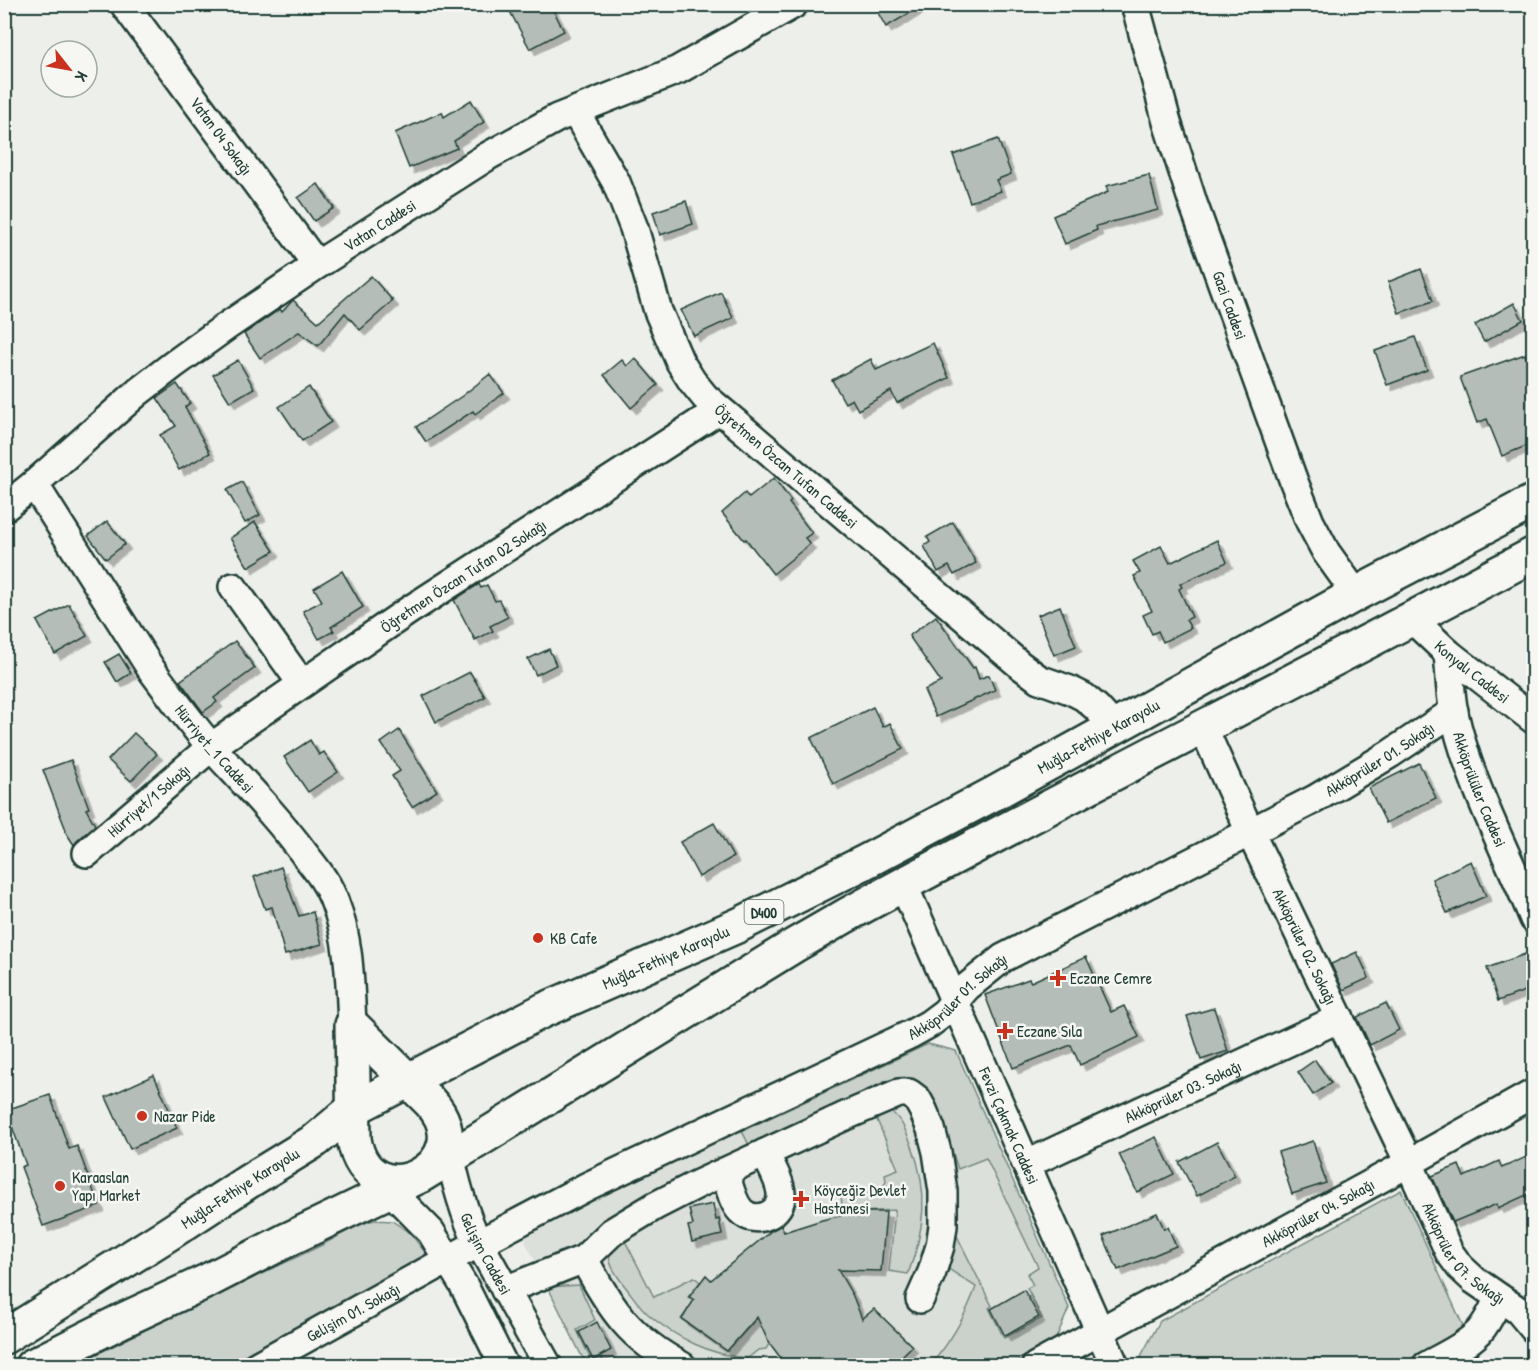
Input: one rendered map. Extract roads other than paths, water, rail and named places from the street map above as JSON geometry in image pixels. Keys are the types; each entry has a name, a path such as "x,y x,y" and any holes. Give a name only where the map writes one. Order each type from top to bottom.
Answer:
{"highway":[{"name":"Muğla-Fethiye Karayolu","path":"4,1337 316,1140 544,1010 739,924 792,898 985,798 1356,594 1533,501"},
{"name":"D400","path":"32,1365 289,1239 381,1181 420,1176 447,1146 903,884 1533,554"},
{"path":"352,1025 384,1103"},
{"path":"352,1025 384,1103"},
{"path":"384,1103 435,1108 442,1120 447,1146"},
{"path":"381,1181 361,1161 354,1139 384,1103"}],"street":[{"name":"Vatan 04 Sokağı","path":"124,4 317,265"},
{"name":"Vatan Caddesi","path":"4,508 138,392 317,265 488,156 557,118 678,69 794,4"},
{"name":"Gazi Caddesi","path":"1135,4 1167,122 1193,203 1294,482 1310,522 1326,552 1356,594"},
{"name":"Öğretmen Özcan Tufan Caddesi","path":"575,111 616,182 634,228 658,311 680,362 705,397 1020,665 1039,678 1084,697 1114,728"},
{"name":"Öğretmen Özcan Tufan 02 Sokağı","path":"211,747 408,611 719,410"},
{"name":"Hürriyet_1 Caddesi","path":"34,484 169,694 211,747 294,840 323,878 342,924 351,985 352,1025"},
{"path":"233,587 302,684"},
{"name":"Konyalı Caddesi","path":"1412,619 1448,653 1533,720"},
{"name":"Akköprülüler Caddesi","path":"1448,653 1454,711 1466,758 1477,791 1533,919"},
{"name":"Akköprüler 01. Sokağı","path":"448,1259 588,1186 911,1034 945,1012 967,987 1003,958 1291,812 1357,775 1454,711"},
{"name":"Akköprüler 02. Sokağı","path":"1203,727 1250,832 1409,1163"},
{"name":"Hürriyet/1 Sokağı","path":"87,853 211,747"},
{"name":"Fevzi Çakmak Caddesi","path":"903,884 1115,1365"},
{"name":"Akköprüler 03. Sokağı","path":"1027,1164 1340,1018"},
{"path":"505,1290 584,1258 612,1232 663,1202 885,1098 899,1093 909,1093 917,1099 930,1129 937,1152 944,1207 940,1246 920,1299"},
{"name":"Akköprüler 04. Sokağı","path":"1036,1365 1409,1163 1533,1093"},
{"name":"Gelişim Caddesi","path":"447,1146 464,1210 479,1243 548,1365"},
{"path":"725,1172 739,1209 751,1217 765,1217 777,1208 781,1193 765,1153"},
{"name":"Akköprüler 07. Sokağı","path":"1409,1163 1440,1233 1460,1268 1474,1281 1519,1311 1533,1329"},
{"path":"381,1181 431,1232 464,1286 504,1365"},
{"path":"584,1258 606,1298 627,1326 654,1349 682,1365"},
{"name":"Gelişim 01. Sokağı","path":"256,1365 448,1259"},
{"path":"1426,1365 1461,1346 1478,1332 1499,1298"}],"place":[{"name":"KB Cafe","path":"538,938"},
{"name":"Eczane Cemre","path":"1058,978"},
{"name":"Eczane Sıla","path":"1005,1031"},
{"name":"Nazar Pide","path":"142,1116"},
{"name":"Karaaslan Yapı Market","path":"60,1186"},
{"name":"Köyceğiz Devlet Hastanesi","path":"801,1199"}]}
